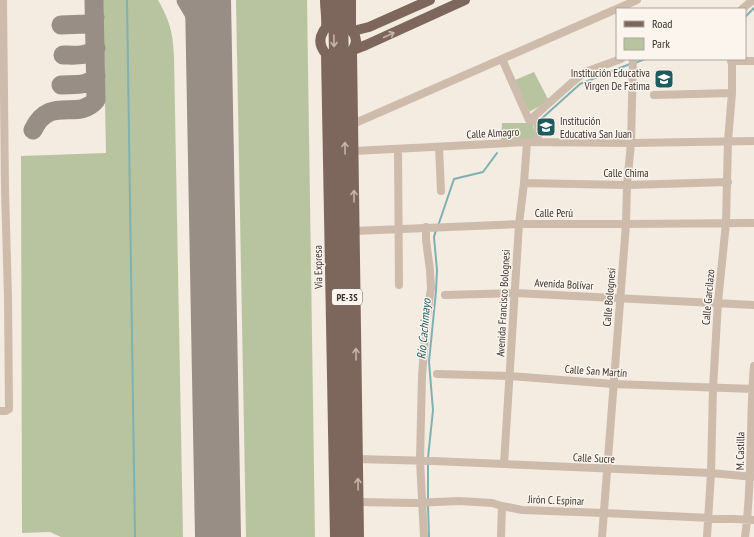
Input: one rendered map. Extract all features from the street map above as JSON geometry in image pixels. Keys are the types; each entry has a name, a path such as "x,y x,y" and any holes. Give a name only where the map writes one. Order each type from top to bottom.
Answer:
{"main road":[{"name":"Vía Expresa","path":"325,0 341,27 355,36 356,41 342,54 331,324 335,537"},
{"name":"Vía Expresa","path":"333,0 341,27"},
{"name":"Vía Expresa","path":"341,27 343,0"},
{"name":"Vía Expresa","path":"341,27 351,0"},
{"path":"341,27 368,27 430,0"},
{"path":"342,54 366,45 465,0"},
{"name":"Vía Expresa","path":"341,27 322,33 320,38 323,49 342,54"},
{"name":"Vía Expresa","path":"342,54 353,124 354,151 355,325 359,537"},
{"name":"Vía Expresa","path":"342,54 344,420 343,537"},
{"path":"331,324 343,299"},
{"path":"343,299 355,325"},
{"path":"332,392 344,420"},
{"path":"344,420 356,392"},
{"name":"Vía Expresa","path":"344,420 350,537"}],"street":[{"path":"3,0 2,125 4,297 9,408 3,411"},
{"path":"353,124 622,5 637,0"},
{"path":"743,8 753,0"},
{"path":"502,59 529,120 535,122"},
{"path":"535,122 576,79 585,72 618,60"},
{"name":"Calle Bolognesi","path":"602,537 626,224 627,184 631,143 633,60"},
{"path":"732,60 754,61"},
{"name":"Calle Garcilazo","path":"707,537 718,302 726,223 728,141 732,93 732,60"},
{"path":"654,95 732,93"},
{"path":"535,122 538,142"},
{"name":"Calle Almagro","path":"354,151 527,142 631,143 754,141"},
{"name":"Avenida Francisco Bolognesi","path":"504,464 519,224 527,142"},
{"path":"439,147 441,192"},
{"path":"398,149 399,285"},
{"name":"Calle Chima","path":"524,183 627,184 728,182"},
{"name":"Calle Perú","path":"354,231 519,224 754,223"},
{"path":"424,537 426,461 422,368 431,288 426,240 429,227"},
{"name":"Avenida Bolívar","path":"445,295 515,293 754,305"},
{"name":"M. Castilla","path":"745,537 751,520 754,366"},
{"name":"Calle San Martín","path":"437,374 510,376 613,384 753,388"},
{"name":"Calle Sucre","path":"357,459 711,473 752,477"},
{"name":"Jirón C. Espinar","path":"358,502 426,503 459,501 492,503 522,510 751,520"},
{"path":"501,537 502,506"}],"green space":[{"path":"103,0 158,0 168,21 173,41 183,537 61,537 50,532 22,533 21,156 106,153"},
{"path":"236,0 307,0 315,537 246,537"},
{"path":"534,72 549,101 529,112 515,80"},
{"path":"502,123 533,123 535,140 501,141"}],"waterway":[{"path":"127,0 135,537"},
{"name":"Río Cachimayo","path":"746,16 754,8"},
{"name":"Río Cachimayo","path":"635,63 642,60"},
{"name":"Río Cachimayo","path":"539,121 580,84 630,64"},
{"name":"Río Cachimayo","path":"438,226 454,179 483,172 497,153"},
{"name":"Río Cachimayo","path":"428,458 433,410 429,362 436,291 437,270 434,237 436,230"},
{"name":"Río Cachimayo","path":"428,463 428,500"},
{"name":"Río Cachimayo","path":"428,505 429,537"}],"taxiway":[{"path":"33,130 40,119 47,113 56,110 81,109 89,106 96,100 94,0"},
{"path":"186,0 208,37"},
{"path":"61,25 87,24 95,17"},
{"path":"63,55 85,54 96,48"},
{"path":"61,85 76,85 89,82 96,76"}],"runway":[{"path":"208,0 218,537"}],"place":[{"name":"Institución Educativa Virgen De Fatima","path":"664,79"},
{"name":"Institución Educativa San Juan","path":"546,127"}]}
